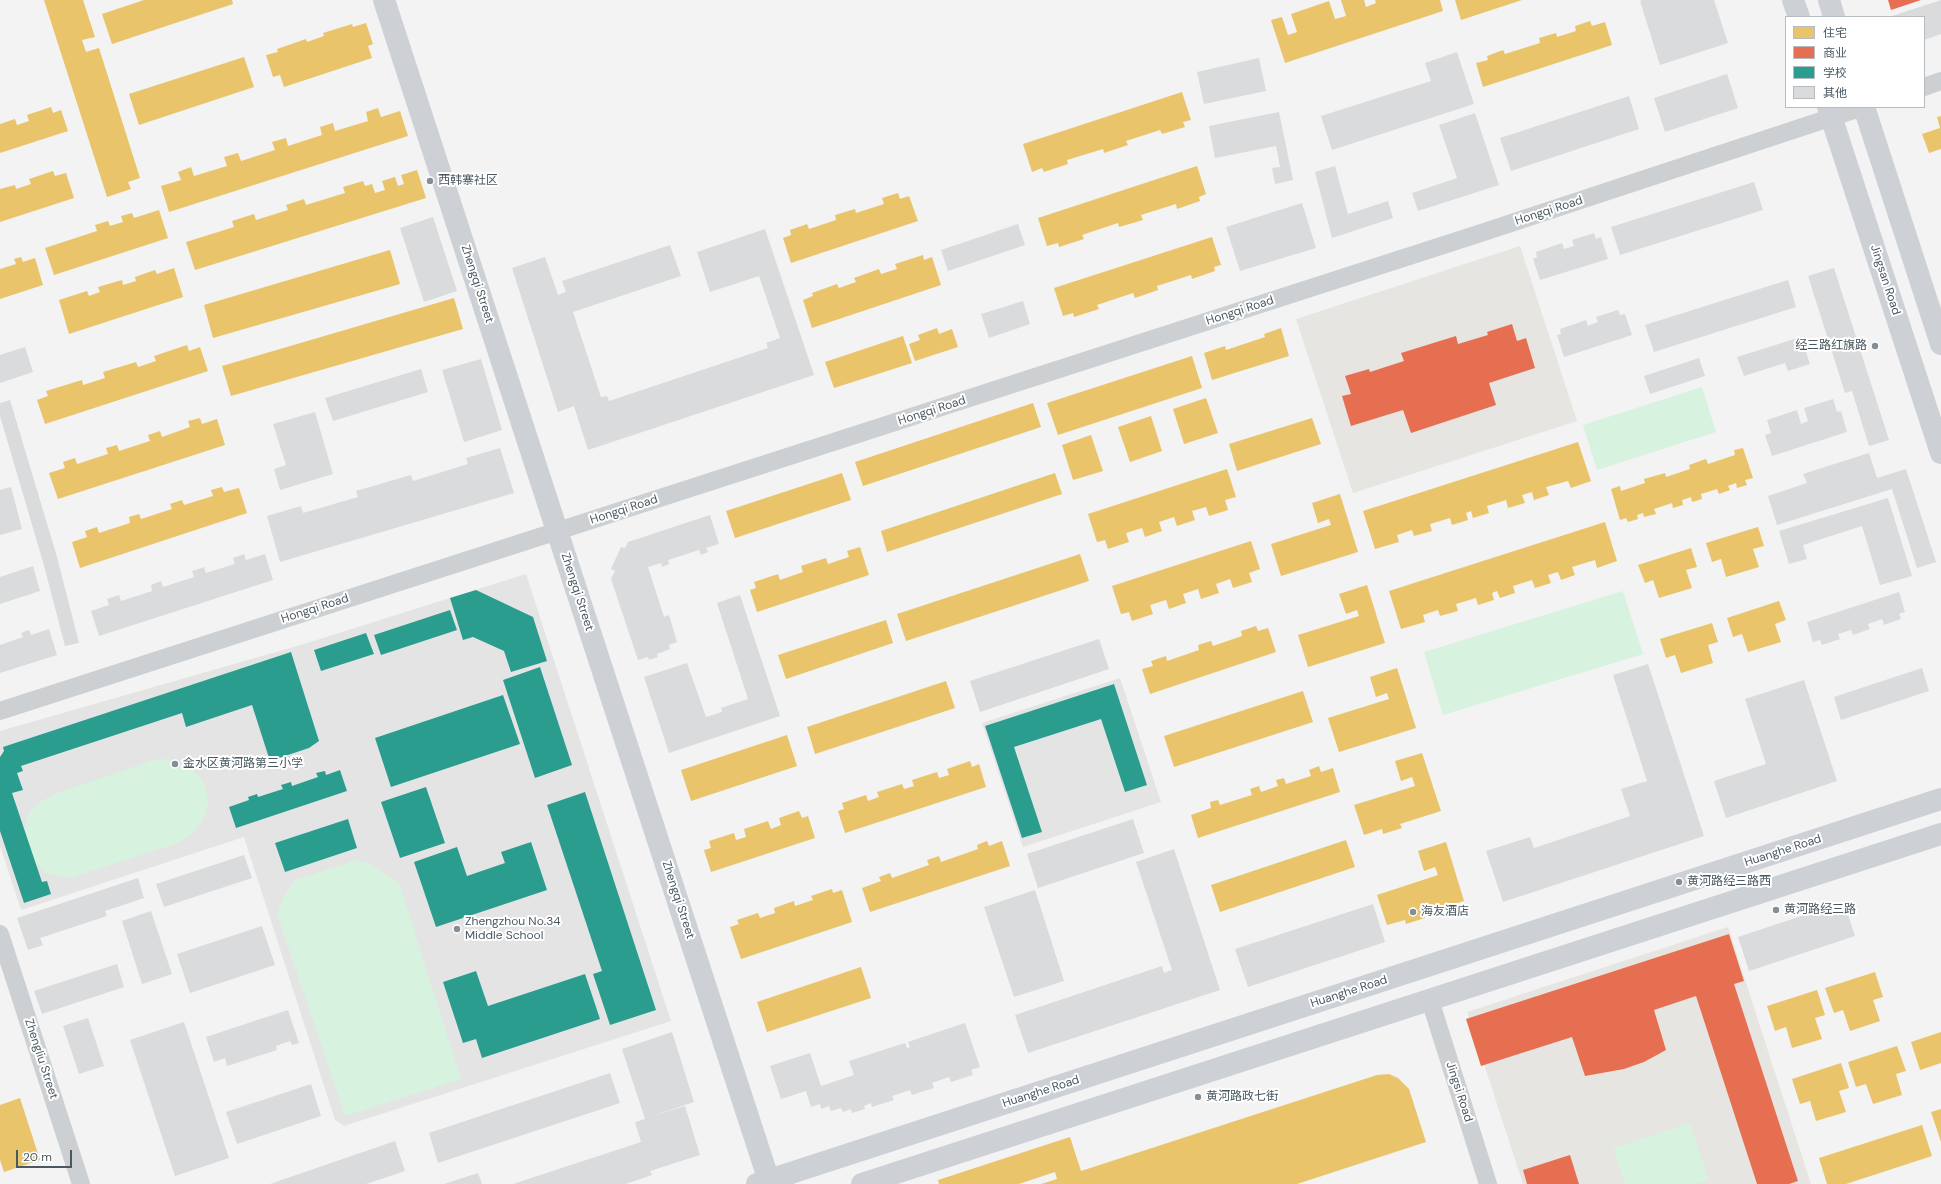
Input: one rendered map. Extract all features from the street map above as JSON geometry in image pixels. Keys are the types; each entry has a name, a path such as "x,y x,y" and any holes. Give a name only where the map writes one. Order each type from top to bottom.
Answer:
{"main road":[{"name":"Zhengqi Street","path":"384,0 557,531 765,1183"},
{"path":"1794,0 1799,16"},
{"path":"1829,0 1834,16"},
{"path":"1864,108 1941,344"},
{"name":"Jingsan Road","path":"1830,112 1941,453"},
{"name":"Huanghe Road","path":"765,1183 1941,800"},
{"path":"862,1184 1941,834"}],"street":[{"path":"1925,87 1941,81"},
{"name":"Hongqi Road","path":"0,711 1532,217 1830,112 1857,108"},
{"name":"Zhengliu Street","path":"0,934 81,1184"},
{"name":"Jingsi Road","path":"1430,1000 1488,1184"}],"shaded area":[{"path":"1520,246 1577,421 1353,493 1296,319"},
{"name":"Zhengzhou No.34 Middle School","path":"526,574 671,1021 344,1126 335,1120 244,837 21,910 0,846 0,731 304,644"},
{"path":"1120,678 1161,802 1023,847 982,723"},
{"path":"1728,927 1811,1184 1523,1184 1467,1012"}],"green space":[{"path":"1702,387 1716,432 1597,470 1583,425"},
{"path":"1623,591 1643,654 1443,715 1424,652"},
{"path":"164,759 181,763 194,771 203,782 207,795 207,808 202,821 193,833 178,843 70,878 48,874 31,860 24,830 30,811 37,804 54,794 151,761"},
{"path":"357,860 368,863 399,883 461,1079 345,1116 277,914 285,894 295,880"},
{"path":"1690,1123 1709,1180 1696,1184 1625,1184 1613,1148"}],"building: 住宅":[{"path":"44,0 83,0 95,37 82,40 86,52 99,48 140,178 128,182 131,189 107,197"},
{"path":"144,0 232,0 233,4 112,44 102,14"},
{"path":"1341,0 1364,0 1366,7 1376,3 1375,0 1440,0 1443,11 1285,63 1271,20 1282,17 1288,35 1297,32 1291,14 1329,1 1335,19 1346,16"},
{"path":"1455,0 1522,0 1461,20"},
{"path":"1590,21 1592,26 1605,22 1612,45 1483,87 1476,63 1488,60 1487,56 1503,50 1505,54 1540,43 1539,38 1556,33 1557,37 1576,31 1575,26"},
{"path":"366,23 373,44 368,46 372,58 284,87 280,75 273,77 266,55 278,52 277,49 306,39 307,42 324,36 323,33 352,24 353,27"},
{"path":"244,57 254,87 139,125 129,94"},
{"path":"1182,92 1191,120 1183,122 1185,127 1162,134 1160,130 1126,141 1128,145 1104,153 1103,149 1067,160 1068,164 1044,172 1042,168 1032,172 1023,144"},
{"path":"51,107 53,113 61,110 68,131 0,153 0,124 15,119 17,125 29,121 27,115"},
{"path":"378,108 381,117 400,111 408,136 169,212 161,186 181,180 178,172 191,167 194,176 227,166 224,157 238,153 241,161 275,150 272,142 286,138 288,146 322,135 320,127 333,123 335,131 368,121 366,112"},
{"path":"1941,116 1941,149 1929,153 1922,134 1940,128 1937,117"},
{"path":"1197,166 1206,194 1199,197 1200,201 1177,209 1176,204 1141,215 1143,220 1119,227 1118,223 1082,235 1084,239 1059,247 1058,243 1047,246 1038,218"},
{"path":"417,170 426,198 195,270 186,242 234,227 232,221 254,214 256,220 288,210 286,205 304,199 306,205 345,193 343,187 363,181 365,186 372,184 375,193 385,190 382,181 395,177 398,186 404,184 401,175"},
{"path":"53,171 55,176 66,173 74,198 0,222 0,189 15,185 16,189 31,184 29,179"},
{"path":"898,193 900,199 909,196 918,221 791,263 783,238 791,235 790,230 807,224 809,229 836,220 835,215 855,209 856,213 884,204 882,198"},
{"path":"159,210 168,238 54,275 45,248 97,231 95,225 108,221 110,226 123,222 121,216 132,213 134,218"},
{"path":"1212,237 1221,265 1214,267 1215,271 1192,279 1191,275 1157,286 1158,290 1135,298 1133,293 1097,305 1099,309 1074,317 1073,313 1063,316 1054,288"},
{"path":"390,250 400,284 213,338 204,305"},
{"path":"923,255 924,260 932,257 941,285 812,328 803,300 813,296 812,293 837,284 839,288 856,282 854,278 879,269 881,274 897,269 895,264"},
{"path":"21,257 23,262 35,258 43,285 0,299 0,269 16,264 14,259"},
{"path":"174,268 183,297 69,334 59,300 87,291 89,296 100,292 98,287 122,280 123,285 136,281 135,277 155,270 157,274"},
{"path":"454,298 463,329 231,396 222,366"},
{"path":"937,328 939,334 952,329 958,347 915,361 909,344 920,340 918,335"},
{"path":"1281,328 1289,356 1212,380 1204,353 1225,346 1226,350 1265,337 1264,334"},
{"path":"903,336 912,363 834,388 825,362"},
{"path":"187,345 189,351 200,347 208,371 45,424 37,400 48,396 46,391 82,380 83,385 105,378 103,372 136,362 138,367 156,361 154,356"},
{"path":"1192,356 1202,388 1058,435 1047,403"},
{"path":"1206,398 1218,433 1184,444 1173,409"},
{"path":"1033,403 1041,427 863,486 855,462"},
{"path":"1151,416 1162,451 1130,462 1118,427"},
{"path":"200,418 202,424 217,419 225,445 58,499 49,473 65,468 63,462 75,458 77,464 108,454 106,448 117,445 119,451 150,441 148,435 160,431 162,437 190,427 188,421"},
{"path":"1312,418 1321,444 1237,471 1229,444"},
{"path":"1091,435 1103,471 1073,480 1062,445"},
{"path":"1578,442 1591,481 1571,488 1568,481 1546,487 1549,495 1534,500 1532,492 1522,495 1525,503 1508,508 1506,500 1487,506 1489,513 1473,518 1471,511 1466,513 1468,520 1452,525 1450,518 1430,524 1432,531 1414,536 1412,530 1397,535 1399,542 1375,549 1363,511"},
{"path":"1743,448 1753,478 1745,480 1747,485 1737,488 1736,483 1728,486 1730,490 1719,494 1717,489 1701,494 1702,499 1692,502 1691,497 1682,500 1683,505 1673,508 1672,503 1654,509 1656,514 1644,517 1643,513 1637,515 1638,519 1628,522 1626,518 1620,520 1611,489 1620,486 1621,491 1645,483 1644,479 1665,473 1666,477 1690,469 1689,465 1706,459 1708,464 1735,455 1734,450"},
{"path":"1227,469 1236,497 1225,500 1228,510 1209,516 1206,507 1192,511 1195,520 1177,526 1174,517 1159,522 1162,531 1145,537 1142,528 1126,533 1129,542 1108,549 1105,540 1097,542 1088,514"},
{"path":"842,473 851,500 735,538 726,511"},
{"path":"1055,473 1062,494 887,552 881,531"},
{"path":"222,487 224,492 239,488 247,513 80,568 72,542 87,537 85,531 97,527 99,533 130,523 129,517 139,514 141,519 172,509 170,504 182,500 184,505 213,496 211,490"},
{"path":"1340,494 1358,552 1281,576 1271,544 1331,525 1329,519 1318,523 1312,503"},
{"path":"1605,522 1617,561 1597,568 1595,560 1572,567 1575,575 1561,580 1558,572 1548,575 1551,583 1535,588 1532,580 1513,586 1515,593 1500,598 1497,591 1492,593 1494,600 1478,605 1476,598 1456,604 1458,611 1440,616 1438,610 1423,615 1425,622 1401,629 1389,591"},
{"path":"1758,527 1764,546 1753,549 1759,567 1726,577 1721,559 1712,562 1706,543"},
{"path":"1251,541 1260,569 1249,573 1252,582 1233,588 1230,579 1216,584 1219,593 1201,599 1198,589 1183,594 1186,603 1169,609 1166,600 1150,605 1153,614 1132,621 1129,612 1121,614 1112,586"},
{"path":"860,547 869,575 757,612 750,590 756,588 754,582 778,574 780,580 803,572 801,566 826,558 828,564 849,557 847,551"},
{"path":"1691,548 1697,567 1686,570 1692,588 1659,598 1653,580 1645,583 1638,565"},
{"path":"1080,554 1089,581 906,641 897,614"},
{"path":"1367,585 1385,643 1308,667 1298,635 1359,616 1357,610 1346,614 1339,594"},
{"path":"1779,601 1786,620 1775,624 1781,642 1748,652 1742,634 1733,637 1727,618"},
{"path":"886,620 893,643 786,679 778,655"},
{"path":"1712,623 1718,642 1708,645 1713,663 1681,673 1675,655 1666,658 1660,639"},
{"path":"1256,626 1258,631 1268,628 1276,652 1150,694 1142,669 1153,666 1151,661 1166,656 1167,661 1199,650 1198,645 1211,641 1213,646 1242,636 1241,631"},
{"path":"1397,668 1416,728 1339,752 1328,718 1389,699 1387,693 1376,697 1370,677"},
{"path":"946,681 955,708 815,754 807,727"},
{"path":"1303,691 1313,722 1174,767 1164,736"},
{"path":"787,735 797,766 691,801 681,770"},
{"path":"1422,753 1441,811 1400,824 1402,828 1383,834 1382,829 1364,835 1354,805 1415,786 1412,777 1401,781 1395,761"},
{"path":"970,761 972,767 979,764 986,787 845,833 838,811 844,809 842,803 866,795 868,801 879,797 877,792 902,784 904,789 914,786 912,780 937,772 939,778 949,775 947,769"},
{"path":"1319,766 1321,772 1333,768 1340,792 1198,838 1191,815 1211,808 1210,802 1218,800 1220,805 1252,795 1250,789 1259,786 1261,792 1278,786 1276,780 1284,778 1286,784 1311,776 1309,770"},
{"path":"799,811 802,818 808,816 815,838 711,872 704,850 711,848 709,841 734,833 736,840 746,837 744,829 768,821 771,829 781,825 779,818"},
{"path":"1346,840 1355,867 1220,912 1211,885"},
{"path":"987,841 989,846 1002,841 1010,866 870,912 862,888 881,881 879,877 890,873 892,878 929,865 927,860 939,856 941,862 978,849 977,845"},
{"path":"1446,842 1464,901 1423,914 1425,918 1406,924 1405,920 1387,925 1377,895 1438,875 1435,867 1424,871 1418,851"},
{"path":"832,889 833,893 842,890 852,922 741,959 730,927 739,924 737,920 758,913 760,918 775,913 774,908 794,901 795,906 813,900 811,896"},
{"path":"861,967 871,998 767,1032 757,1002"},
{"path":"1875,972 1883,997 1873,1000 1880,1021 1850,1031 1843,1010 1834,1013 1825,988"},
{"path":"1817,990 1825,1015 1815,1018 1822,1039 1792,1048 1786,1027 1775,1031 1767,1006"},
{"path":"1941,1032 1941,1063 1920,1070 1911,1042"},
{"path":"1897,1046 1906,1071 1896,1074 1902,1095 1873,1104 1866,1084 1856,1087 1848,1062"},
{"path":"1841,1063 1849,1088 1839,1091 1846,1112 1816,1121 1810,1101 1800,1104 1792,1079"},
{"path":"1389,1074 1398,1078 1409,1089 1426,1142 1297,1184 1041,1184 1057,1179 1055,1172 1019,1184 939,1184 938,1180 1070,1137 1081,1171 1377,1075"},
{"path":"20,1098 40,1160 4,1172 0,1160 0,1105"},
{"path":"1941,1109 1941,1142 1931,1112"},
{"path":"1922,1125 1932,1156 1846,1184 1827,1184 1819,1158"}],"building: 商业":[{"path":"1888,0 1921,0 1891,10"},
{"path":"1512,324 1517,341 1526,338 1535,368 1489,383 1496,405 1411,433 1403,410 1351,426 1342,396 1351,394 1345,376 1369,369 1370,372 1404,361 1401,353 1456,336 1458,344 1488,335 1487,332"},
{"path":"1729,934 1744,981 1734,984 1798,1181 1789,1184 1757,1184 1696,996 1654,1010 1666,1050 1644,1062 1624,1069 1585,1076 1572,1037 1481,1066 1466,1019"},
{"path":"1570,1155 1579,1184 1527,1184 1523,1170"}],"building: 学校":[{"path":"476,590 533,617 547,661 511,672 504,651 473,637 463,640 450,598"},
{"path":"450,610 457,630 381,655 374,635"},
{"path":"366,633 374,654 321,671 314,650"},
{"path":"291,652 319,741 309,748 270,761 252,705 186,727 182,713 21,766 23,771 17,773 23,790 12,793 42,882 47,881 51,894 24,903 0,831 0,757 4,751 3,747"},
{"path":"540,667 572,765 535,778 503,680"},
{"path":"1114,684 1147,785 1125,792 1101,719 1014,747 1042,832 1022,838 985,726"},
{"path":"503,695 520,744 391,787 375,738"},
{"path":"340,770 347,791 236,828 229,807 249,800 248,797 257,794 258,797 283,789 281,785 291,782 292,786 318,777 316,773 325,771 326,775"},
{"path":"426,787 445,843 400,858 381,802"},
{"path":"585,792 656,1010 610,1025 593,974 602,971 547,805"},
{"path":"348,819 357,848 285,872 275,843"},
{"path":"531,842 547,890 436,927 414,862 457,847 467,876 505,863 501,852"},
{"path":"476,971 488,1006 585,974 600,1019 482,1058 476,1039 463,1043 443,982"}],"building: 其他":[{"path":"1714,0 1728,43 1660,65 1640,1"},
{"path":"1941,0 1941,34 1925,40 1925,16 1892,16"},
{"path":"1457,52 1474,104 1332,150 1321,116 1431,81 1425,63"},
{"path":"1259,58 1266,91 1204,104 1197,72"},
{"path":"1727,74 1738,108 1665,132 1654,98"},
{"path":"1629,96 1639,129 1511,171 1500,138"},
{"path":"1279,112 1293,180 1275,184 1272,168 1280,167 1276,146 1215,158 1209,126"},
{"path":"1475,113 1499,185 1418,211 1412,193 1457,178 1439,125"},
{"path":"1335,166 1348,214 1388,201 1393,218 1332,238 1315,172"},
{"path":"1754,182 1763,210 1620,255 1611,227"},
{"path":"1302,203 1316,248 1240,271 1226,227"},
{"path":"433,217 457,291 424,302 400,228"},
{"path":"1018,224 1025,245 948,271 941,250"},
{"path":"765,229 814,375 588,450 574,406 558,412 512,268 545,257 558,295 566,292 562,281 670,245 681,276 573,312 601,397 607,396 609,401 768,348 766,343 780,338 759,276 710,292 697,252"},
{"path":"1594,233 1596,239 1601,237 1608,259 1540,280 1533,259 1537,257 1536,252 1562,243 1564,249 1574,246 1572,240"},
{"path":"1834,268 1889,440 1869,446 1852,391 1845,393 1808,276"},
{"path":"1788,280 1796,307 1654,352 1645,325"},
{"path":"1023,301 1030,324 989,338 981,314"},
{"path":"1618,310 1620,315 1625,314 1632,335 1564,357 1557,335 1561,334 1560,329 1586,320 1588,326 1598,322 1596,317"},
{"path":"1801,337 1810,364 1788,371 1785,363 1744,376 1737,357"},
{"path":"25,347 33,372 0,383 0,355"},
{"path":"1699,358 1705,376 1650,394 1644,376"},
{"path":"481,359 502,430 464,442 442,370"},
{"path":"421,369 428,392 333,421 325,398"},
{"path":"1833,399 1837,412 1841,411 1847,432 1772,456 1765,435 1771,433 1767,420 1797,410 1801,424 1808,421 1804,408"},
{"path":"10,400 57,557 79,643 65,646 43,562 0,416 0,403"},
{"path":"315,412 333,474 280,490 274,469 286,465 273,424"},
{"path":"500,448 514,493 280,562 267,516 301,506 303,513 358,497 356,491 411,475 413,481 468,464 466,458"},
{"path":"1869,453 1877,478 1906,469 1936,562 1917,568 1892,489 1777,525 1768,496 1807,483 1803,474"},
{"path":"11,487 22,529 0,535 0,490"},
{"path":"1888,498 1912,576 1880,585 1862,526 1803,545 1807,559 1789,564 1779,531"},
{"path":"710,515 719,544 706,548 708,552 701,555 699,550 668,560 669,564 662,567 661,563 648,567 664,617 669,615 677,642 669,645 670,649 657,654 658,657 649,660 648,657 638,660 611,579 615,571 611,569 621,547 625,548 628,542"},
{"path":"244,554 246,560 265,554 273,580 99,636 91,611 109,605 107,599 119,595 121,601 152,591 151,585 161,581 163,587 194,577 192,571 204,567 206,573 235,564 233,558"},
{"path":"33,566 40,591 0,604 0,577"},
{"path":"1899,592 1905,612 1899,614 1901,619 1884,625 1882,619 1868,624 1870,629 1853,635 1851,630 1838,634 1840,639 1822,645 1820,640 1813,642 1807,622"},
{"path":"740,595 780,716 669,753 644,677 687,663 706,717 722,712 721,708 748,699 717,603"},
{"path":"49,629 57,655 0,673 0,645 23,637 21,633 29,630 31,635"},
{"path":"1099,639 1109,669 980,712 970,681"},
{"path":"1648,664 1704,836 1503,902 1486,851 1530,837 1534,848 1630,816 1621,789 1647,781 1613,675"},
{"path":"1922,668 1929,691 1841,720 1834,697"},
{"path":"1804,680 1837,781 1726,818 1714,781 1766,764 1745,699"},
{"path":"1133,819 1144,853 1038,888 1027,854"},
{"path":"1174,849 1220,990 1028,1053 1015,1015 1162,966 1164,973 1172,970 1136,862"},
{"path":"244,855 252,878 164,907 156,884"},
{"path":"138,878 144,898 105,911 107,916 40,938 43,945 28,950 17,918"},
{"path":"1035,890 1064,981 1014,997 984,907"},
{"path":"1844,902 1855,936 1749,971 1738,937"},
{"path":"1373,904 1385,942 1248,987 1235,949"},
{"path":"151,911 172,974 142,984 122,921"},
{"path":"262,926 275,965 190,993 177,954"},
{"path":"117,964 124,987 42,1014 34,991"},
{"path":"288,1010 299,1043 292,1045 290,1041 276,1046 277,1050 227,1066 225,1058 214,1062 206,1037"},
{"path":"88,1018 104,1066 79,1074 63,1026"},
{"path":"184,1022 229,1158 175,1176 130,1040"},
{"path":"965,1023 980,1067 971,1070 973,1075 951,1082 949,1077 932,1083 934,1088 912,1095 910,1090 892,1096 894,1100 872,1107 871,1103 864,1106 865,1109 852,1113 851,1109 843,1112 841,1108 831,1111 829,1106 821,1109 820,1104 811,1107 806,1091 781,1099 770,1066 810,1053 821,1086 854,1075 849,1061 905,1043 907,1048 910,1047 908,1042"},
{"path":"672,1032 694,1102 649,1117 685,1106 700,1155 650,1171 652,1175 626,1184 513,1184 641,1142 635,1122 645,1119 622,1049"},
{"path":"610,1073 620,1103 438,1163 429,1133"},
{"path":"311,1084 321,1116 237,1144 226,1112"},
{"path":"395,1141 405,1171 366,1184 270,1184"},
{"path":"478,1173 482,1184 444,1184"}],"place":[{"name":"西韩寨社区","path":"430,181"},
{"name":"经三路红旗路","path":"1875,346"},
{"name":"金水区黄河路第三小学","path":"175,764"},
{"name":"黄河路经三路西","path":"1679,882"},
{"name":"黄河路经三路","path":"1776,910"},
{"name":"海友酒店","path":"1413,912"},
{"name":"Zhengzhou No.34 Middle School","path":"457,929"},
{"name":"黄河路政七街","path":"1198,1097"}]}
